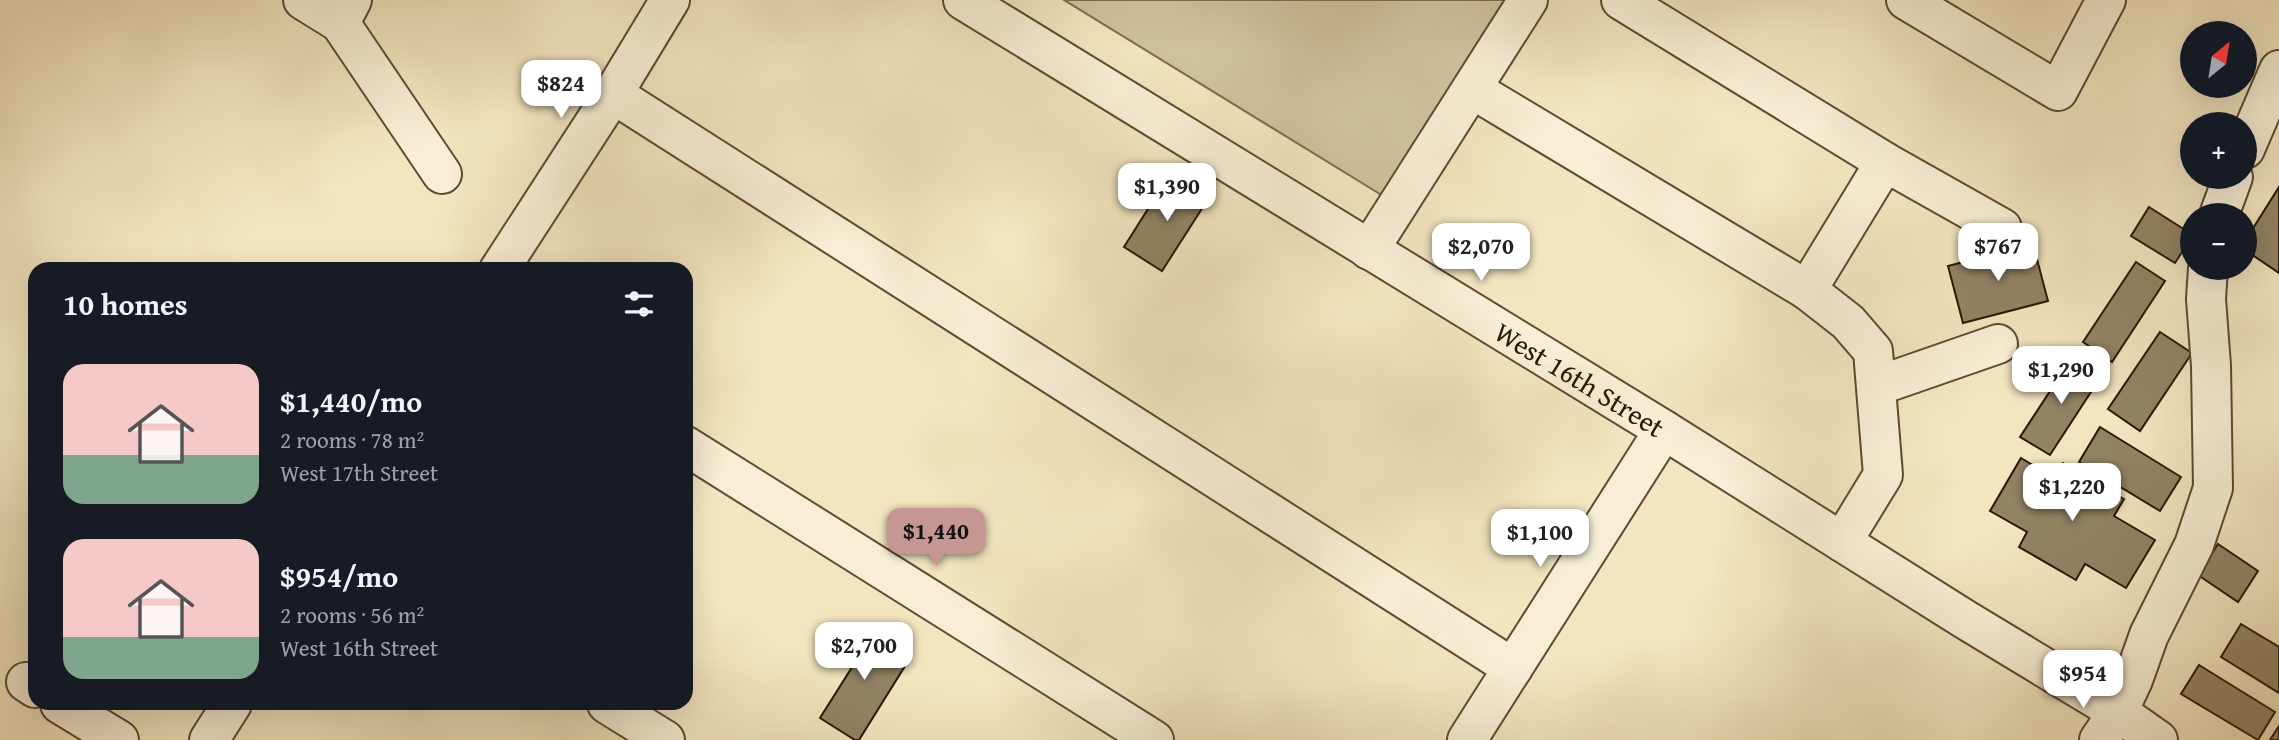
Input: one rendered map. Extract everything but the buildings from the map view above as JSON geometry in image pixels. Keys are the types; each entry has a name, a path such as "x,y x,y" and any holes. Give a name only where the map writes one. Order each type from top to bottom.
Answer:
{"street":[{"path":"303,0 346,11 442,174"},
{"path":"504,262 613,94 670,0"},
{"name":"West 16th Street","path":"962,0 1842,542 2108,726 2158,740"},
{"path":"1369,250 1528,0"},
{"path":"1621,0 1885,162 2002,228"},
{"path":"1906,0 2057,91 2106,0"},
{"path":"2257,121 2279,70"},
{"path":"1472,89 1807,290 1849,322 1873,351 1882,475 1842,542"},
{"path":"613,94 1513,668"},
{"path":"1807,290 1885,162"},
{"path":"2108,726 2133,680 2149,635 2194,545 2213,488 2207,280"},
{"path":"1877,386 1998,344"},
{"path":"1467,740 1664,430"},
{"path":"693,450 1154,740"},
{"path":"70,710 119,740"},
{"path":"209,740 228,710"},
{"path":"617,710 665,740"}],"shaded area":[{"path":"1064,0 1515,0 1388,199"}]}
